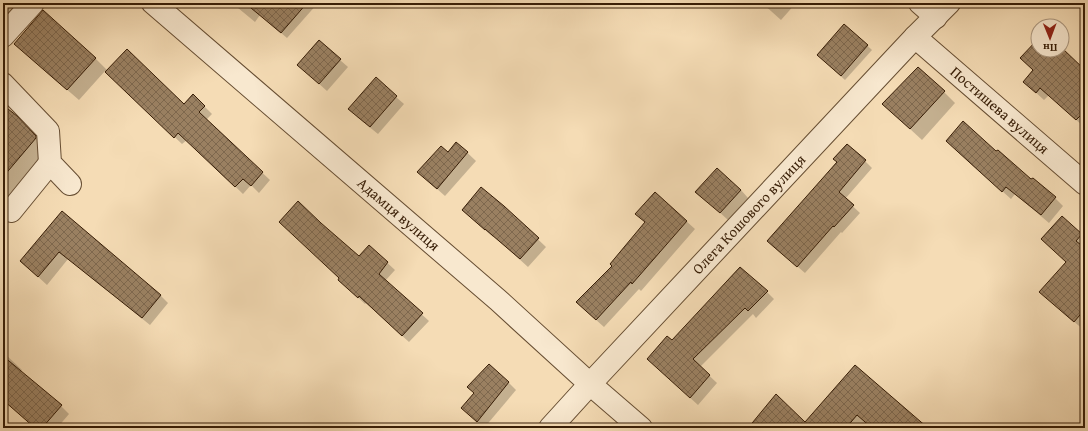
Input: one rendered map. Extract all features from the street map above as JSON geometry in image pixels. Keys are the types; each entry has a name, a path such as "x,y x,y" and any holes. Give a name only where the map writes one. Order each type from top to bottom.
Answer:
{"street":[{"path":"3,36 33,3"},
{"name":"Адамця вулиця","path":"153,3 492,294 590,384 641,428"},
{"path":"920,3 943,10"},
{"name":"Олега Кошового вулиця","path":"550,428 915,37 943,10"},
{"name":"Постишева вулиця","path":"915,37 1085,184"},
{"path":"3,84 48,131 50,163 70,184"},
{"path":"11,211 50,163"}],"building":[{"path":"245,3 307,3 281,33"},
{"path":"43,10 96,58 67,90 14,44"},
{"path":"844,24 868,45 841,76 817,55"},
{"path":"319,40 341,59 319,84 297,65"},
{"path":"1030,47 1030,58 1070,58 1070,56 1085,70 1085,111 1076,120 1040,88 1036,93 1023,82 1033,70 1020,58"},
{"path":"127,49 184,104 193,94 205,106 199,112 263,172 251,186 243,179 235,187 178,133 174,138 105,72"},
{"path":"918,67 945,91 910,129 882,104"},
{"path":"376,77 397,96 370,127 348,109"},
{"path":"3,105 17,116 36,136 36,138 3,177"},
{"path":"963,121 996,151 998,150 1031,179 1033,178 1056,197 1041,215 1006,187 1002,192 946,141"},
{"path":"456,142 468,152 437,189 417,172 441,146 448,152"},
{"path":"847,144 866,160 839,192 854,205 834,227 833,226 797,267 767,241 837,162 833,159"},
{"path":"717,168 741,190 720,213 695,192"},
{"path":"481,187 539,238 520,259 462,210"},
{"path":"655,192 687,221 632,284 631,282 596,320 576,302 612,266 610,264 645,222 635,214"},
{"path":"298,201 359,256 369,245 388,262 379,274 423,313 402,336 359,296 358,298 338,280 339,278 279,222"},
{"path":"62,211 161,295 142,318 59,252 38,277 20,261"},
{"path":"1062,216 1082,234 1076,241 1085,248 1085,309 1074,322 1039,292 1066,262 1041,239"},
{"path":"740,267 768,291 748,311 745,308 693,359 710,375 690,398 647,359 667,336 672,340"},
{"path":"3,356 62,405 42,428 35,428 3,400"},
{"path":"489,364 509,382 477,422 461,408 474,393 467,387"},
{"path":"855,365 928,428 872,428 857,415 846,428 748,428 776,394 805,422"}]}
